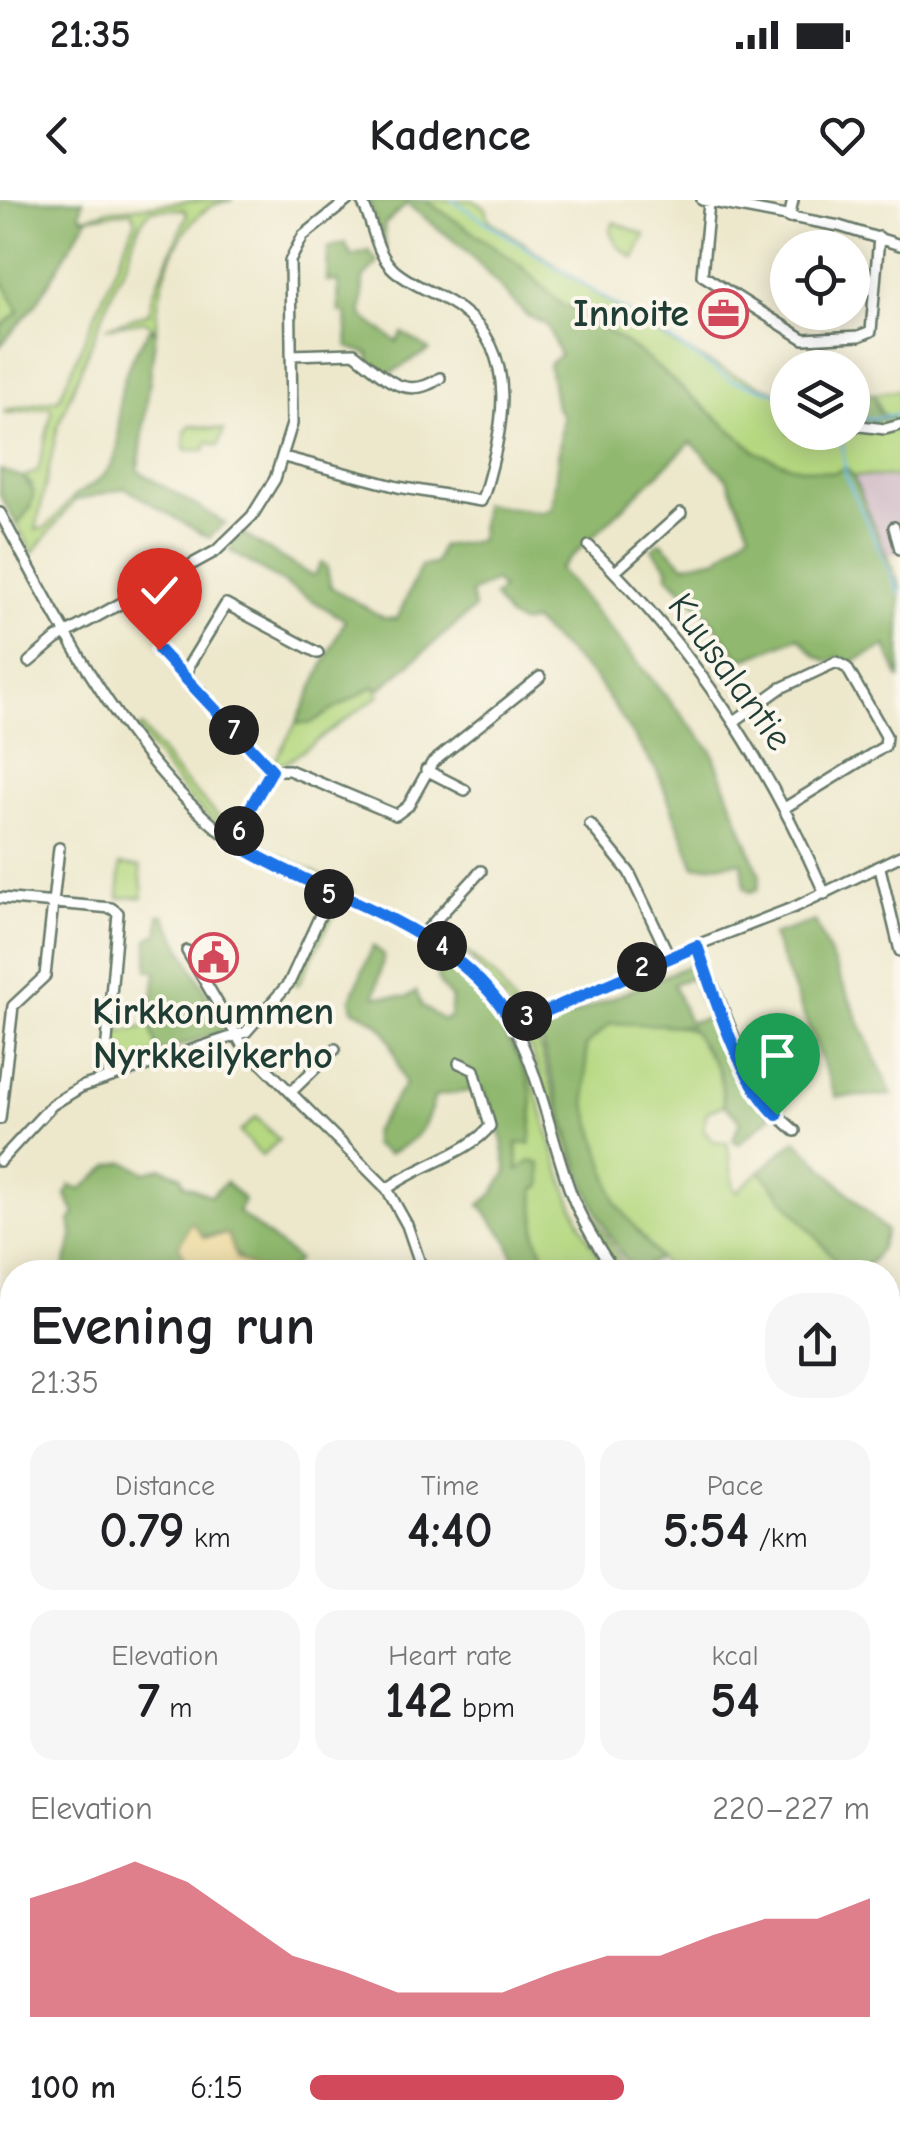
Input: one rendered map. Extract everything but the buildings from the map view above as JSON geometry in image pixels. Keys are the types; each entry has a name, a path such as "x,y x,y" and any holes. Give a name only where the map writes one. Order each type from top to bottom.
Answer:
{"street":[{"path":"29,662 65,634 229,541 258,507 284,458 292,424 290,261 304,236 348,200"},
{"path":"284,458 398,488 481,502 485,490 503,410 502,380 494,353 466,314 394,269 383,256 361,200"},
{"path":"789,218 793,200"},
{"path":"879,238 871,331 860,336 804,339 702,275 705,201 879,238 900,245"},
{"path":"291,354 354,352 384,376 412,389 423,389 440,378"},
{"path":"870,427 900,425"},
{"path":"614,572 681,513"},
{"path":"0,514 65,634 162,772 231,841 330,894 423,934 468,966 494,994 514,1025 535,1074 573,1198 609,1260"},
{"path":"894,527 900,549"},
{"name":"Kuusalantie","path":"589,546 736,720 786,807 826,894"},
{"path":"187,676 220,610 230,604 318,653"},
{"path":"159,650 272,770 289,770 396,815 408,806 426,770 540,677"},
{"path":"736,720 781,688 830,664 836,662 847,668 886,736 885,746 786,807"},
{"path":"231,841 272,770"},
{"path":"426,770 465,790"},
{"path":"590,824 629,872 668,956"},
{"path":"0,1119 12,1006 45,976 59,848"},
{"path":"514,1025 668,956 826,894 900,856"},
{"path":"880,868 900,952"},
{"path":"423,934 481,871"},
{"path":"1,1156 52,1105 108,1075 234,1034 257,1018 289,983 330,894"},
{"path":"0,898 111,908 118,913 106,1054 108,1075"},
{"path":"697,946 750,1078 764,1103 794,1132"},
{"path":"187,951 234,1034 387,1189 407,1224 419,1260"},
{"path":"291,1092 334,1049"},
{"path":"387,1189 457,1148 480,1140 490,1126 474,1070 459,1064"}],"shaded area":[{"path":"853,476 900,477 900,552 887,557"}],"green space":[{"path":"0,200 83,200 80,215 87,219 36,304 0,346 0,327 19,312 0,276"},
{"path":"233,200 214,205 198,216 174,250 160,292 156,331 146,321 105,328 149,313 154,291 187,215 184,209 152,210 135,234 58,425 36,530 47,527 74,496 74,501 33,553 17,525 30,508 32,484 23,477 38,471 52,411 49,407 5,414 5,410 59,399 136,220 131,211 85,218 108,210"},
{"path":"368,200 425,200 520,265 563,306 577,310 644,356 758,453 791,466 833,473 845,468 853,476 900,587 900,680 886,646 848,664 838,657 829,662 816,656 799,637 748,658 739,657 704,611 668,576 668,567 652,549 661,542 684,565 718,558 750,531 727,479 691,442 559,569 712,751 760,876 758,889 750,892 745,888 742,862 695,867 658,773 595,678 533,621 522,624 508,617 494,597 502,589 495,581 471,593 474,609 380,689 374,686 309,724 296,723 345,620 229,550 241,533 310,575 315,575 321,563 326,565 331,587 384,618 397,619 421,566 435,564 441,546 479,541 483,504 542,512 552,508 563,415 556,408 549,364 560,355 547,325 526,315 466,250 407,204 384,225 386,255"},
{"path":"425,200 473,200 486,208 489,220 633,318 708,362 770,389 770,450 870,450 870,421 876,422 882,415 874,394 900,390 900,477 853,476 847,469 833,473 791,466 758,453 644,356 577,310 563,306 498,249"},
{"path":"614,222 645,235 634,258 617,246 610,231"},
{"path":"345,243 352,256 369,251 378,263 363,278 362,316 397,342 403,333 429,350 387,375 371,368 369,354 348,347 346,313 339,312 338,282 327,281 328,248"},
{"path":"0,276 19,312 1,327 0,327"},
{"path":"150,329 156,331 138,471 225,523 209,538 125,488 74,501 74,496 108,471 115,458 124,379"},
{"path":"870,394 874,394 878,412 894,419 870,420"},
{"path":"190,425 224,430 218,446 208,442 205,450 185,450 185,432"},
{"path":"0,470 23,477 34,492 30,508 17,525 0,495"},
{"path":"374,686 380,695 286,763 274,762 296,723 309,724"},
{"path":"142,727 180,777 231,829 192,801 138,730"},
{"path":"241,836 352,891 351,895 273,861"},
{"path":"120,865 140,867 143,897 119,898"},
{"path":"332,907 336,910 298,985 293,983"},
{"path":"159,915 164,915 226,1030 159,1053 150,1026 156,971 148,970 148,939 159,933"},
{"path":"815,921 892,1095 836,1097 772,935"},
{"path":"421,938 467,974 499,1012 521,1052 582,1227 602,1260 549,1260 543,1254 536,1236 534,1190 518,1171 517,1143 530,1144 532,1099 513,1041 504,1034 466,977"},
{"path":"373,946 384,955 375,996 407,997 416,991 422,1006 443,1020 450,1017 452,998 437,975 440,958 446,957 485,1000 529,1083 530,1144 517,1143 518,1170 530,1161 540,1164 542,1185 534,1190 536,1236 549,1260 514,1260 508,1241 480,1205 493,1194 507,1172 499,1123 482,1089 435,1096 424,1125 407,1144 388,1154 373,1145 373,1132 405,1084 385,1031 353,1009 351,999"},
{"path":"465,951 495,976 519,1012 511,1009"},
{"path":"697,962 717,1008 705,1011 691,977 673,984 689,1022 720,1016 757,1101 771,1116 739,1144 733,1140 740,1120 724,1105 720,1072 689,1026 611,1023 586,1045 586,1104 616,1203 659,1258 656,1260 627,1260 600,1217 576,1156 537,1030"},
{"path":"610,1023 677,1026 704,1040 713,1055 724,1105 707,1112 703,1128 713,1141 727,1142 734,1188 737,1192 760,1171 836,1260 661,1260 616,1203 586,1104 586,1045"},
{"path":"527,1024 541,1052 588,1207 620,1260 614,1260 589,1215 524,1031"},
{"path":"150,1026 159,1053 123,1065 112,1051 112,1033"},
{"path":"256,1117 279,1140 262,1156 240,1132"},
{"path":"796,1140 886,1231 877,1253 871,1260 836,1260 760,1171"},
{"path":"125,1162 145,1172 162,1168 181,1176 183,1184 211,1196 226,1182 244,1200 238,1212 298,1260 241,1260 227,1234 222,1234 186,1237 184,1260 66,1260 73,1237 70,1220 75,1214 66,1195 70,1185 80,1190 111,1165"}],"sand":[{"path":"191,1221 204,1238 228,1234 240,1260 184,1260 179,1246"}],"waterway":[{"path":"452,200 640,321"},
{"path":"647,325 731,380 770,391"},
{"path":"870,419 900,414"},
{"path":"843,450 846,477 900,594"}],"place":[{"name":"Innoite","path":"724,314"},
{"name":"Kirkkonummen Nyrkkeilykerho","path":"213,958"}],"route":[{"path":"159,650 272,770 231,841 293,877 439,944 482,980 514,1025 526,1016 697,946 750,1078 764,1103 777,1115"}]}
